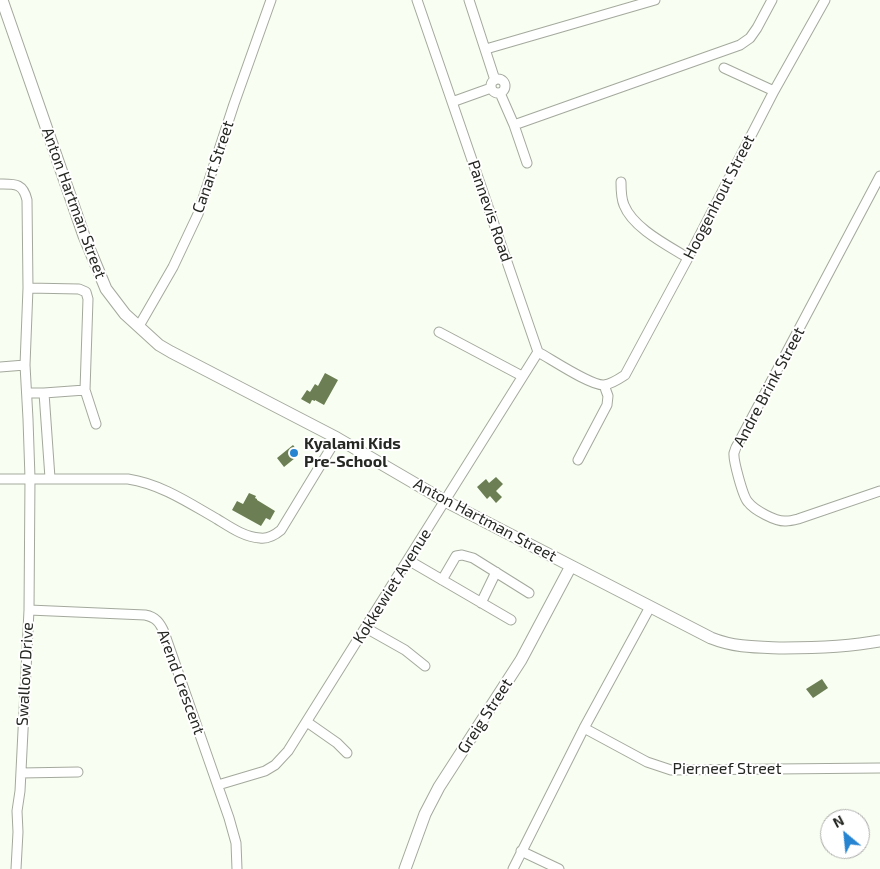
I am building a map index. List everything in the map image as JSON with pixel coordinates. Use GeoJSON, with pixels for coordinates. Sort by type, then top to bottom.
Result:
{"type":"FeatureCollection","features":[{"type":"Feature","properties":{"kind":"street","name":"Anton Hartman Street"},"geometry":{"type":"LineString","coordinates":[[2,0],[84,236],[101,279],[106,289],[125,314],[159,345],[337,438],[445,501],[711,638],[732,645],[747,647],[797,648],[853,646],[880,641]]}},
{"type":"Feature","properties":{"kind":"street","name":"Canart Street"},"geometry":{"type":"LineString","coordinates":[[139,326],[173,267],[198,214],[271,0]]}},
{"type":"Feature","properties":{"kind":"street","name":"Pannevis Road"},"geometry":{"type":"LineString","coordinates":[[417,0],[538,352]]}},
{"type":"Feature","properties":{"kind":"street"},"geometry":{"type":"LineString","coordinates":[[469,0],[486,49],[496,93],[500,93],[514,125],[527,163]]}},
{"type":"Feature","properties":{"kind":"street"},"geometry":{"type":"LineString","coordinates":[[486,49],[655,0]]}},
{"type":"Feature","properties":{"kind":"street"},"geometry":{"type":"LineString","coordinates":[[514,125],[740,45],[750,38],[772,0]]}},
{"type":"Feature","properties":{"kind":"street","name":"Hoogenhout Street"},"geometry":{"type":"LineString","coordinates":[[604,385],[615,382],[624,375],[688,258],[774,91],[825,0]]}},
{"type":"Feature","properties":{"kind":"street"},"geometry":{"type":"LineString","coordinates":[[724,68],[774,91]]}},
{"type":"Feature","properties":{"kind":"street"},"geometry":{"type":"LineString","coordinates":[[452,102],[501,79],[505,84],[504,90],[500,93]]}},
{"type":"Feature","properties":{"kind":"street","name":"Andre Brink Street"},"geometry":{"type":"LineString","coordinates":[[880,176],[734,452],[737,472],[747,501],[757,510],[779,520],[798,519],[880,491]]}},
{"type":"Feature","properties":{"kind":"street"},"geometry":{"type":"LineString","coordinates":[[621,182],[622,200],[628,214],[634,221],[641,228],[688,258]]}},
{"type":"Feature","properties":{"kind":"street","name":"Swallow Drive"},"geometry":{"type":"LineString","coordinates":[[0,184],[16,184],[20,186],[24,190],[27,200],[28,288],[25,365],[30,478],[29,610],[17,811],[16,869]]}},
{"type":"Feature","properties":{"kind":"street"},"geometry":{"type":"LineString","coordinates":[[28,288],[79,289],[86,292],[88,299],[85,390],[96,424]]}},
{"type":"Feature","properties":{"kind":"street"},"geometry":{"type":"LineString","coordinates":[[439,332],[522,376]]}},
{"type":"Feature","properties":{"kind":"street"},"geometry":{"type":"LineString","coordinates":[[538,352],[588,380],[604,385],[608,396],[607,405],[578,460]]}},
{"type":"Feature","properties":{"kind":"street","name":"Kokkewiet Avenue"},"geometry":{"type":"LineString","coordinates":[[218,785],[265,771],[275,765],[288,751],[538,352]]}},
{"type":"Feature","properties":{"kind":"street"},"geometry":{"type":"LineString","coordinates":[[0,367],[25,365]]}},
{"type":"Feature","properties":{"kind":"street"},"geometry":{"type":"LineString","coordinates":[[27,393],[44,394],[85,390]]}},
{"type":"Feature","properties":{"kind":"street"},"geometry":{"type":"LineString","coordinates":[[44,394],[50,478]]}},
{"type":"Feature","properties":{"kind":"street"},"geometry":{"type":"LineString","coordinates":[[0,479],[128,479],[142,481],[167,491],[235,530],[258,538],[269,537],[281,530],[337,438]]}},
{"type":"Feature","properties":{"kind":"street"},"geometry":{"type":"LineString","coordinates":[[442,580],[456,556],[462,555],[473,558],[529,593]]}},
{"type":"Feature","properties":{"kind":"street"},"geometry":{"type":"LineString","coordinates":[[408,560],[511,620]]}},
{"type":"Feature","properties":{"kind":"street","name":"Greig Street"},"geometry":{"type":"LineString","coordinates":[[405,869],[425,814],[439,787],[521,660],[571,566]]}},
{"type":"Feature","properties":{"kind":"street"},"geometry":{"type":"LineString","coordinates":[[481,603],[496,572]]}},
{"type":"Feature","properties":{"kind":"street"},"geometry":{"type":"LineString","coordinates":[[513,869],[584,728],[650,607]]}},
{"type":"Feature","properties":{"kind":"street","name":"Arend Crescent"},"geometry":{"type":"LineString","coordinates":[[29,610],[145,615],[155,618],[159,623],[164,632],[233,830],[236,843],[236,869]]}},
{"type":"Feature","properties":{"kind":"street"},"geometry":{"type":"LineString","coordinates":[[366,628],[405,650],[425,666]]}},
{"type":"Feature","properties":{"kind":"street"},"geometry":{"type":"LineString","coordinates":[[307,722],[337,743],[347,754]]}},
{"type":"Feature","properties":{"kind":"street","name":"Pierneef Street"},"geometry":{"type":"LineString","coordinates":[[584,728],[647,762],[671,770],[880,768]]}},
{"type":"Feature","properties":{"kind":"street"},"geometry":{"type":"LineString","coordinates":[[20,774],[78,772]]}},
{"type":"Feature","properties":{"kind":"street"},"geometry":{"type":"LineString","coordinates":[[521,851],[559,869]]}},
{"type":"Feature","properties":{"kind":"building"},"geometry":{"type":"Polygon","coordinates":[[[325,373],[338,380],[324,405],[315,400],[312,400],[310,404],[301,399],[307,390],[310,392],[315,384],[318,386],[325,373]]]}},
{"type":"Feature","properties":{"kind":"building"},"geometry":{"type":"Polygon","coordinates":[[[293,445],[300,454],[284,467],[277,458],[293,445]]]}},
{"type":"Feature","properties":{"kind":"building"},"geometry":{"type":"Polygon","coordinates":[[[496,477],[503,484],[496,491],[502,497],[496,503],[490,496],[487,499],[477,487],[486,479],[489,483],[496,477]]]}},
{"type":"Feature","properties":{"kind":"building"},"geometry":{"type":"Polygon","coordinates":[[[249,493],[256,496],[257,500],[275,511],[270,520],[266,518],[261,526],[232,510],[237,501],[243,504],[249,493]]]}},
{"type":"Feature","properties":{"kind":"building"},"geometry":{"type":"Polygon","coordinates":[[[822,679],[828,688],[813,698],[806,689],[822,679]]]}},
{"type":"Feature","properties":{"kind":"place","name":"Kyalami Kids Pre-School"},"geometry":{"type":"Point","coordinates":[294,453]}}]}
